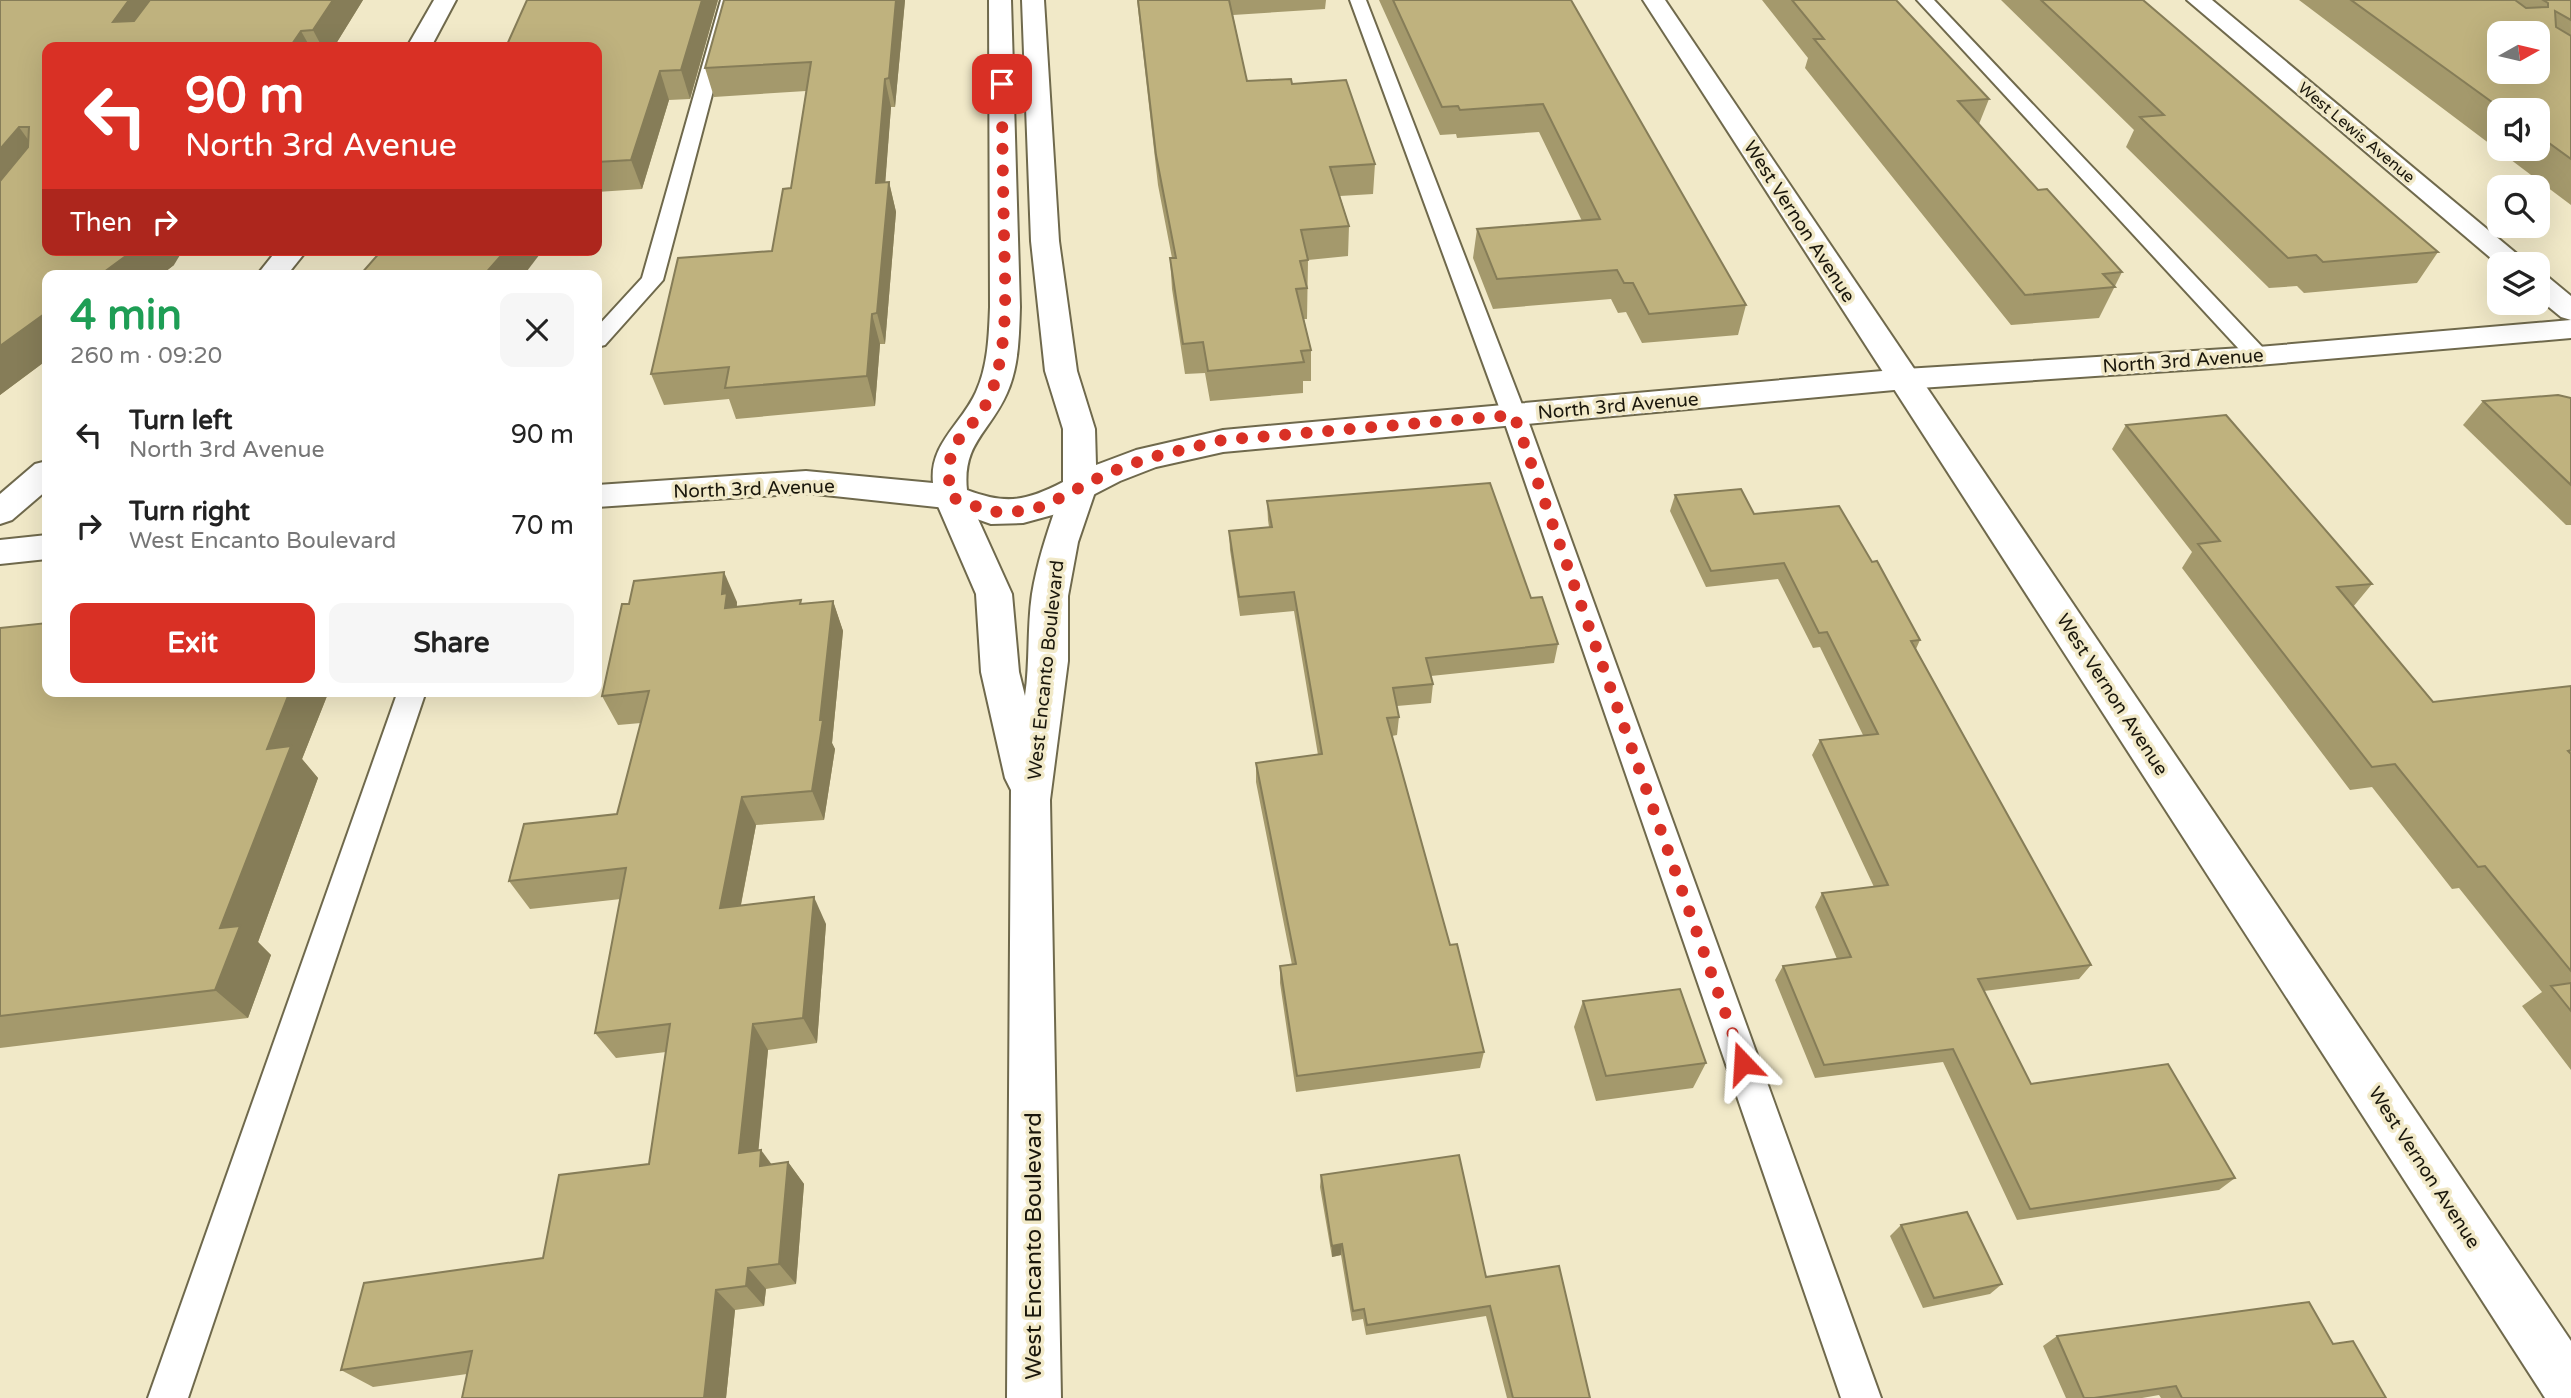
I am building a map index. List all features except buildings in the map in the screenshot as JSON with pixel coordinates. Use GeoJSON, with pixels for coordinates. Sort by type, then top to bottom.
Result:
{"type":"FeatureCollection","features":[{"type":"Feature","properties":{"kind":"street"},"geometry":{"type":"LineString","coordinates":[[422,42],[445,0]]}},
{"type":"Feature","properties":{"kind":"street","name":"West Encanto Boulevard"},"geometry":{"type":"LineString","coordinates":[[1000,0],[1005,307],[1002,355],[992,391],[951,450],[947,472],[951,497],[994,594],[1000,672],[1030,800]]}},
{"type":"Feature","properties":{"kind":"street","name":"West Encanto Boulevard"},"geometry":{"type":"LineString","coordinates":[[1033,0],[1045,241],[1061,370],[1079,429],[1080,486],[1060,542],[1050,596],[1049,661],[1030,800],[1034,1398]]}},
{"type":"Feature","properties":{"kind":"street","name":"West Vernon Avenue"},"geometry":{"type":"LineString","coordinates":[[1654,0],[2571,1389]]}},
{"type":"Feature","properties":{"kind":"street","name":"West Lewis Avenue"},"geometry":{"type":"LineString","coordinates":[[2198,0],[2501,252]]}},
{"type":"Feature","properties":{"kind":"street"},"geometry":{"type":"LineString","coordinates":[[275,270],[288,256]]}},
{"type":"Feature","properties":{"kind":"street"},"geometry":{"type":"LineString","coordinates":[[2550,293],[2571,311]]}},
{"type":"Feature","properties":{"kind":"street","name":"North 3rd Avenue"},"geometry":{"type":"LineString","coordinates":[[602,496],[806,482],[887,488],[951,497],[991,512],[1023,511],[1044,506],[1080,486],[1148,458],[1223,440],[1905,379],[2258,356],[2571,329]]}},
{"type":"Feature","properties":{"kind":"street"},"geometry":{"type":"LineString","coordinates":[[0,512],[42,476]]}},
{"type":"Feature","properties":{"kind":"street"},"geometry":{"type":"LineString","coordinates":[[0,552],[42,548]]}},
{"type":"Feature","properties":{"kind":"lane"},"geometry":{"type":"LineString","coordinates":[[602,335],[652,280],[729,0]]}},
{"type":"Feature","properties":{"kind":"lane"},"geometry":{"type":"LineString","coordinates":[[1358,0],[1514,415],[1861,1398]]}},
{"type":"Feature","properties":{"kind":"lane"},"geometry":{"type":"LineString","coordinates":[[1925,0],[2258,356]]}},
{"type":"Feature","properties":{"kind":"lane"},"geometry":{"type":"LineString","coordinates":[[169,1398],[410,697]]}},
{"type":"Feature","properties":{"kind":"route"},"geometry":{"type":"LineString","coordinates":[[1002,84],[1005,307],[1002,355],[992,391],[980,412],[951,450],[947,472],[951,497],[991,512],[1023,511],[1044,506],[1108,473],[1148,458],[1223,440],[1514,415],[1743,1063]]}}]}
